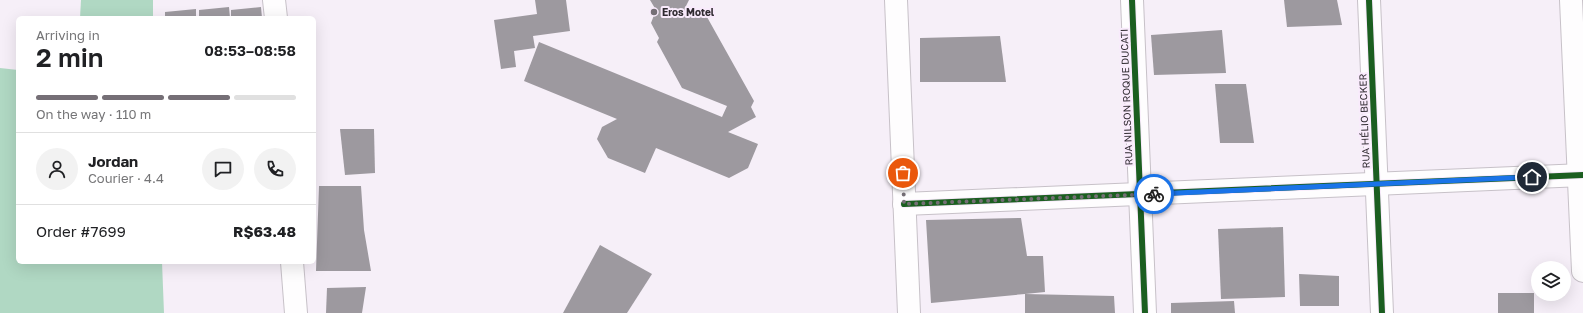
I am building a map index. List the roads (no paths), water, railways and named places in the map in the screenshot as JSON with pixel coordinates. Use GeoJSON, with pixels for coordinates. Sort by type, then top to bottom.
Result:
{"type":"FeatureCollection","features":[{"type":"Feature","properties":{"kind":"street"},"geometry":{"type":"LineString","coordinates":[[274,0],[276,16]]}},
{"type":"Feature","properties":{"kind":"street"},"geometry":{"type":"LineString","coordinates":[[896,0],[909,313]]}},
{"type":"Feature","properties":{"kind":"street","name":"RUA NILSON ROQUE DUCATI"},"geometry":{"type":"LineString","coordinates":[[1132,0],[1146,313]]}},
{"type":"Feature","properties":{"kind":"street","name":"RUA HÉLIO BECKER"},"geometry":{"type":"LineString","coordinates":[[1369,0],[1382,313]]}},
{"type":"Feature","properties":{"kind":"street"},"geometry":{"type":"LineString","coordinates":[[1572,0],[1581,175],[1583,271]]}},
{"type":"Feature","properties":{"kind":"street"},"geometry":{"type":"LineString","coordinates":[[904,204],[1581,175]]}},
{"type":"Feature","properties":{"kind":"street"},"geometry":{"type":"LineString","coordinates":[[292,264],[296,313]]}},
{"type":"Feature","properties":{"kind":"place","name":"Eros Motel"},"geometry":{"type":"Point","coordinates":[654,12]}}]}
